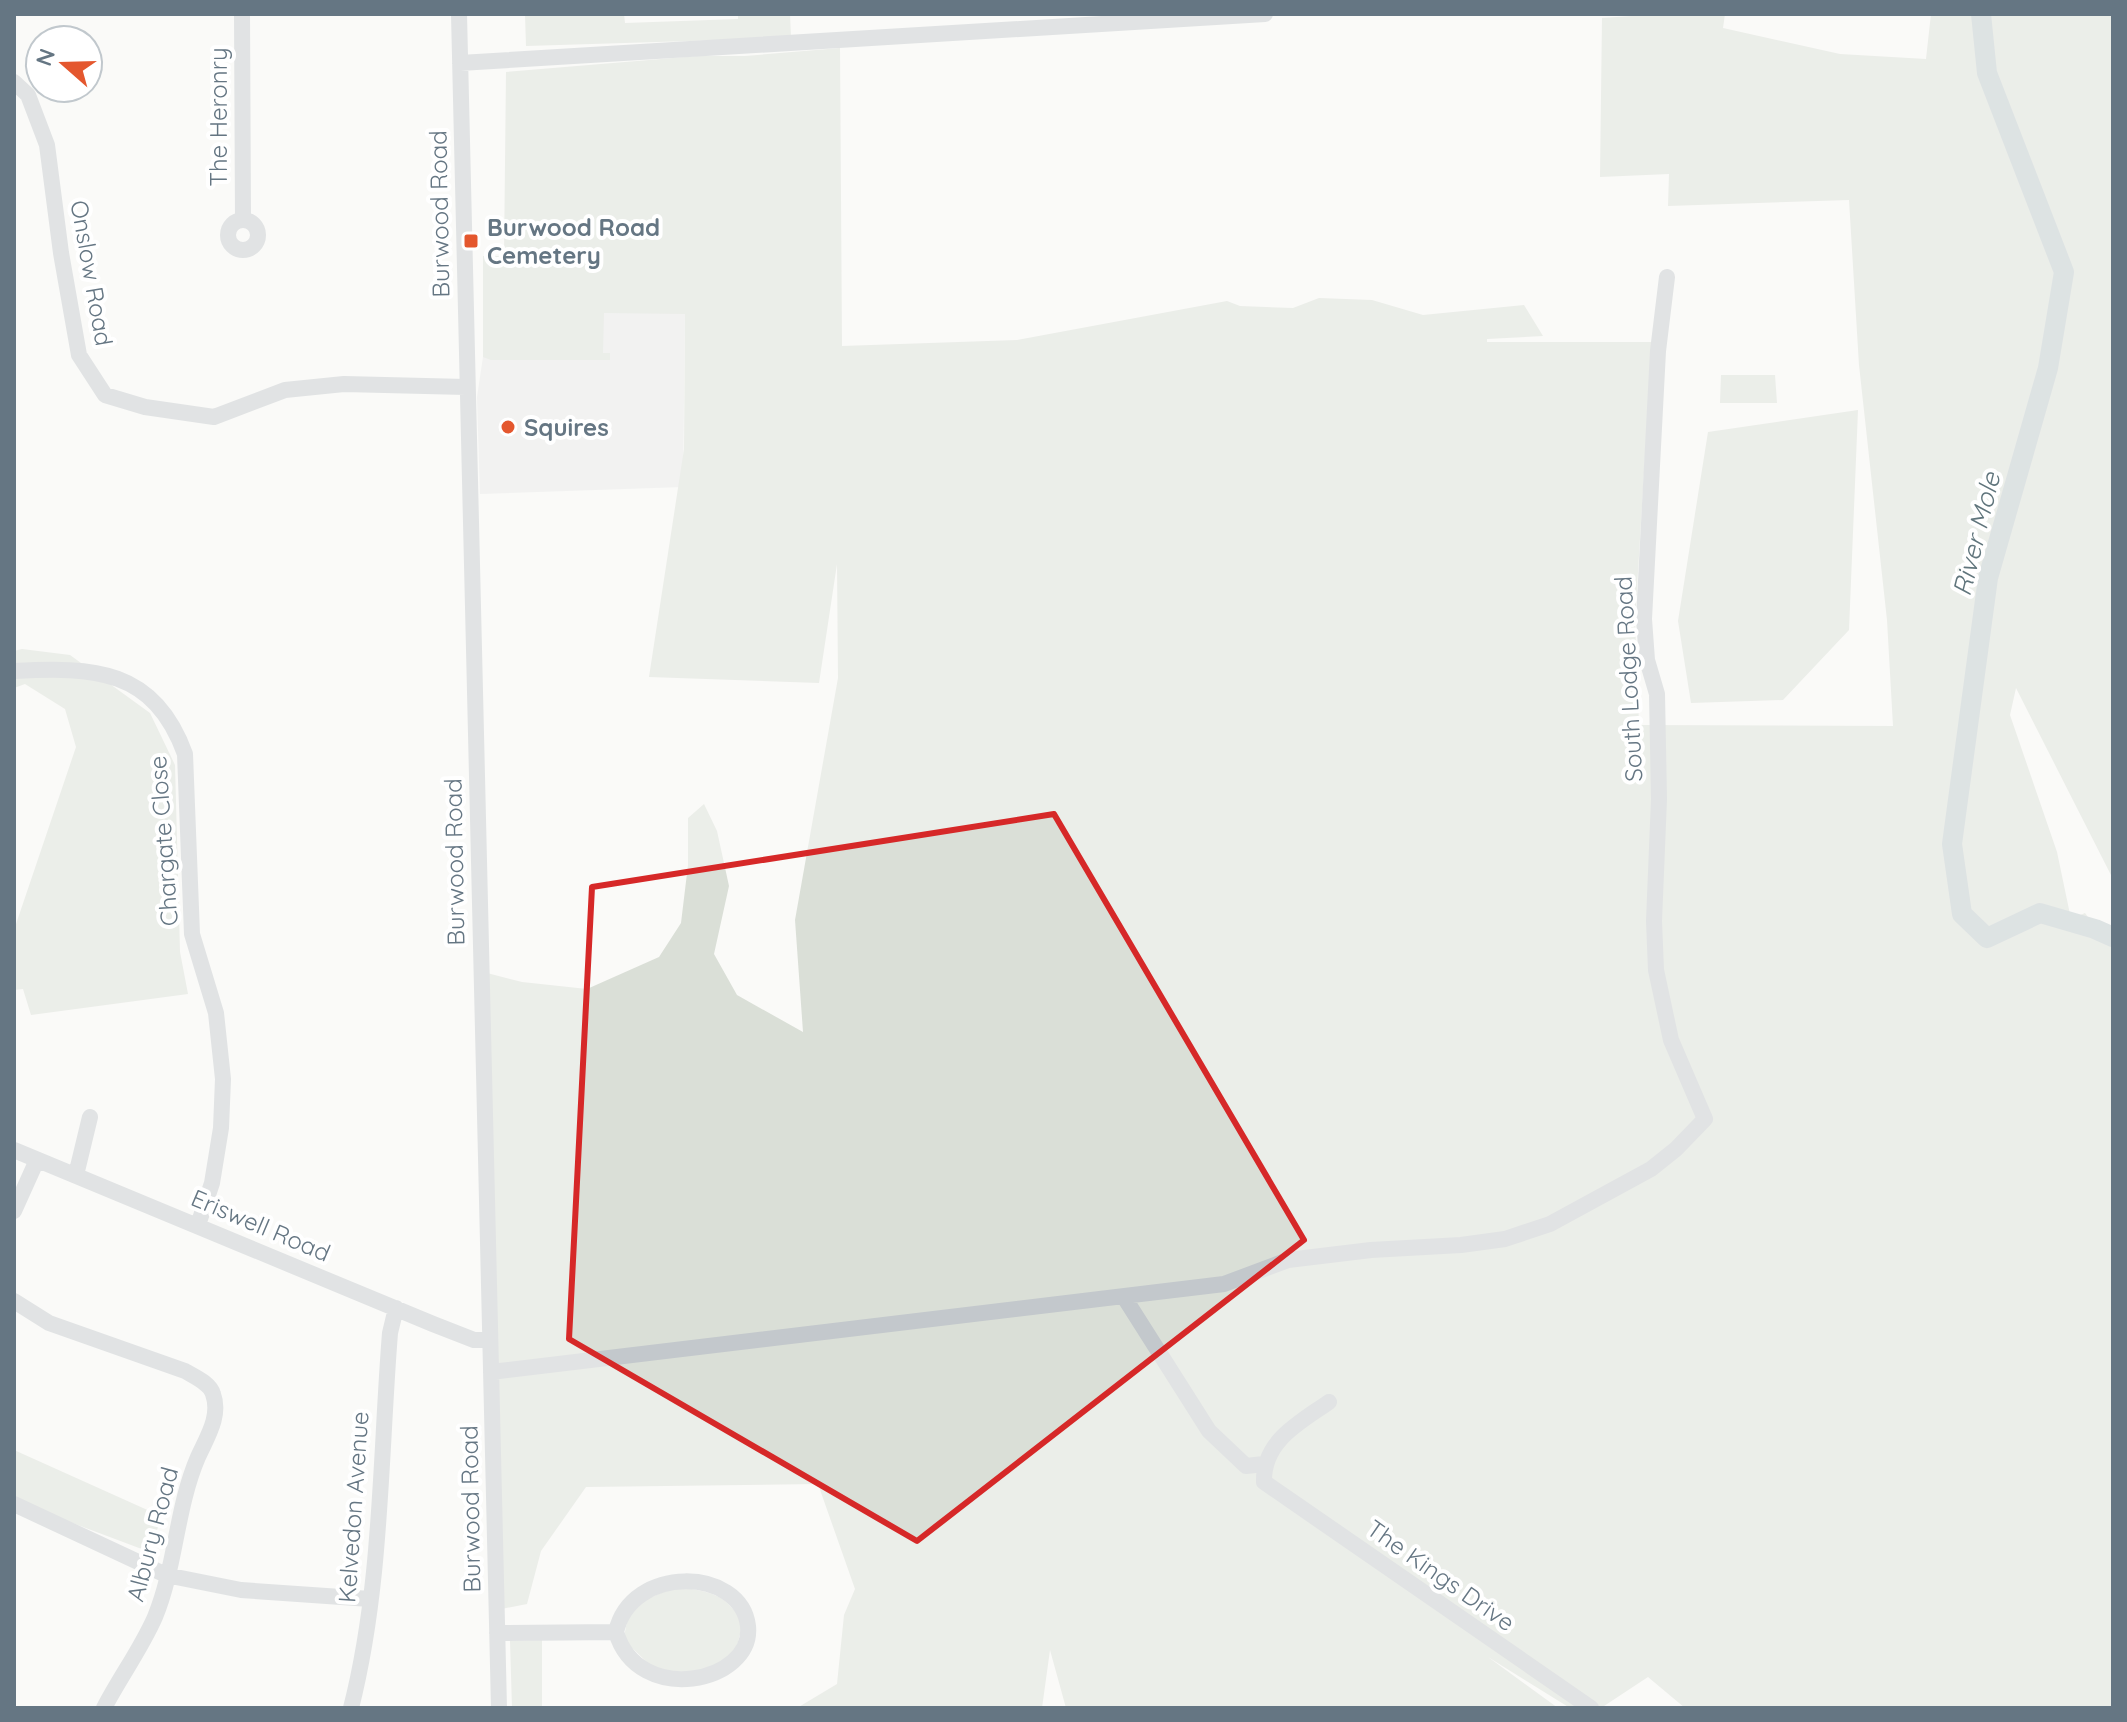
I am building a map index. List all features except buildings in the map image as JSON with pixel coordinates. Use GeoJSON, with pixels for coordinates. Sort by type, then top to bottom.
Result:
{"type":"FeatureCollection","features":[{"type":"Feature","properties":{"kind":"street","name":"The Heronry"},"geometry":{"type":"LineString","coordinates":[[242,14],[243,220]]}},
{"type":"Feature","properties":{"kind":"street","name":"Burwood Road"},"geometry":{"type":"LineString","coordinates":[[459,14],[499,1708]]}},
{"type":"Feature","properties":{"kind":"street"},"geometry":{"type":"LineString","coordinates":[[460,63],[1265,14]]}},
{"type":"Feature","properties":{"kind":"street","name":"Onslow Road"},"geometry":{"type":"LineString","coordinates":[[14,82],[28,95],[47,145],[61,253],[79,355],[105,395],[145,407],[214,417],[285,390],[344,384],[466,387]]}},
{"type":"Feature","properties":{"kind":"street","name":"South Lodge Road"},"geometry":{"type":"LineString","coordinates":[[1124,1297],[1224,1284],[1288,1260],[1384,1248],[1461,1245],[1505,1239],[1550,1224],[1651,1169],[1705,1119],[1671,1040],[1656,970],[1657,694],[1647,660],[1644,619],[1658,351],[1667,277]]}},
{"type":"Feature","properties":{"kind":"street","name":"Chargate Close"},"geometry":{"type":"LineString","coordinates":[[14,671],[75,669],[113,678],[146,692],[163,711],[185,754],[192,934],[216,1013],[223,1079],[221,1128],[212,1183],[198,1225]]}},
{"type":"Feature","properties":{"kind":"street"},"geometry":{"type":"LineString","coordinates":[[76,1175],[90,1117]]}},
{"type":"Feature","properties":{"kind":"street","name":"Eriswell Road"},"geometry":{"type":"LineString","coordinates":[[14,1150],[469,1338],[490,1340]]}},
{"type":"Feature","properties":{"kind":"street"},"geometry":{"type":"LineString","coordinates":[[14,1211],[37,1160]]}},
{"type":"Feature","properties":{"kind":"street"},"geometry":{"type":"LineString","coordinates":[[491,1372],[1124,1297]]}},
{"type":"Feature","properties":{"kind":"street","name":"The Kings Drive"},"geometry":{"type":"LineString","coordinates":[[1124,1297],[1209,1431],[1264,1482],[1591,1708]]}},
{"type":"Feature","properties":{"kind":"street","name":"Albury Road"},"geometry":{"type":"LineString","coordinates":[[14,1301],[49,1323],[185,1371],[213,1391],[214,1422],[187,1487],[161,1601],[104,1708]]}},
{"type":"Feature","properties":{"kind":"street","name":"Kelvedon Avenue"},"geometry":{"type":"LineString","coordinates":[[351,1708],[370,1599],[390,1333],[396,1308]]}},
{"type":"Feature","properties":{"kind":"street"},"geometry":{"type":"LineString","coordinates":[[1264,1482],[1264,1464],[1280,1438],[1329,1402]]}},
{"type":"Feature","properties":{"kind":"street"},"geometry":{"type":"LineString","coordinates":[[1246,1466],[1264,1464]]}},
{"type":"Feature","properties":{"kind":"street"},"geometry":{"type":"LineString","coordinates":[[14,1504],[166,1575],[241,1590],[370,1599]]}},
{"type":"Feature","properties":{"kind":"street"},"geometry":{"type":"LineString","coordinates":[[680,1581],[706,1585],[732,1597],[746,1618],[748,1634],[742,1651],[728,1665],[710,1674],[682,1679],[655,1675],[636,1665],[623,1652],[616,1632],[622,1612],[636,1597],[655,1586],[680,1581]]}},
{"type":"Feature","properties":{"kind":"street"},"geometry":{"type":"LineString","coordinates":[[497,1633],[616,1632]]}},
{"type":"Feature","properties":{"kind":"highlighted area"},"geometry":{"type":"Polygon","coordinates":[[[1054,814],[1304,1240],[917,1541],[569,1339],[592,887],[1054,814]]]}},
{"type":"Feature","properties":{"kind":"shaded area"},"geometry":{"type":"Polygon","coordinates":[[[525,14],[624,14],[625,23],[738,19],[738,14],[790,14],[791,38],[526,46],[525,14]]]}},
{"type":"Feature","properties":{"kind":"shaded area"},"geometry":{"type":"Polygon","coordinates":[[[1725,14],[1723,28],[1840,54],[1926,59],[1931,14],[2113,14],[2113,879],[2016,688],[2010,715],[2057,852],[2071,919],[2085,913],[2113,948],[2113,1708],[1685,1708],[1648,1677],[1601,1708],[1570,1708],[1488,1657],[1558,1708],[1066,1708],[1050,1650],[1042,1708],[797,1708],[837,1684],[844,1615],[855,1589],[818,1484],[586,1487],[541,1551],[527,1604],[501,1609],[487,973],[522,982],[587,989],[659,957],[681,923],[688,865],[688,818],[704,804],[717,831],[729,886],[714,954],[737,995],[803,1032],[795,920],[838,678],[837,564],[819,683],[649,677],[684,449],[685,314],[604,313],[603,353],[610,353],[610,360],[491,360],[483,357],[483,256],[504,256],[506,72],[840,48],[842,346],[1017,340],[1227,301],[1240,306],[1293,308],[1319,298],[1372,300],[1423,315],[1524,305],[1543,336],[1487,339],[1487,342],[1652,342],[1635,621],[1639,725],[1893,726],[1887,620],[1859,365],[1849,200],[1668,206],[1669,174],[1600,177],[1602,18],[1725,14]]]}},
{"type":"Feature","properties":{"kind":"shaded area"},"geometry":{"type":"Polygon","coordinates":[[[484,312],[685,313],[683,487],[480,494],[477,397],[483,357],[484,312]]]}},
{"type":"Feature","properties":{"kind":"shaded area"},"geometry":{"type":"Polygon","coordinates":[[[1721,375],[1775,375],[1777,403],[1720,403],[1721,375]]]}},
{"type":"Feature","properties":{"kind":"shaded area"},"geometry":{"type":"Polygon","coordinates":[[[1858,410],[1849,630],[1783,700],[1691,703],[1678,621],[1708,432],[1858,410]]]}},
{"type":"Feature","properties":{"kind":"shaded area"},"geometry":{"type":"Polygon","coordinates":[[[22,649],[70,655],[150,713],[175,765],[180,952],[188,994],[31,1015],[23,989],[14,990],[14,930],[76,747],[65,709],[25,684],[14,688],[14,651],[22,649]]]}},
{"type":"Feature","properties":{"kind":"shaded area"},"geometry":{"type":"Polygon","coordinates":[[[14,1450],[163,1517],[147,1551],[14,1501],[14,1450]]]}},
{"type":"Feature","properties":{"kind":"shaded area"},"geometry":{"type":"Polygon","coordinates":[[[678,1587],[716,1596],[730,1605],[743,1623],[735,1653],[702,1673],[655,1670],[624,1640],[629,1617],[640,1603],[678,1587]]]}},
{"type":"Feature","properties":{"kind":"shaded area"},"geometry":{"type":"Polygon","coordinates":[[[542,1640],[542,1708],[512,1708],[510,1641],[542,1640]]]}},
{"type":"Feature","properties":{"kind":"waterway","name":"River Mole"},"geometry":{"type":"LineString","coordinates":[[1981,14],[1987,73],[2064,272],[2048,368],[1988,578],[1952,844],[1962,914],[1987,938],[2040,913],[2113,937]]}},
{"type":"Feature","properties":{"kind":"place","name":"Burwood Road Cemetery"},"geometry":{"type":"Point","coordinates":[471,241]}},
{"type":"Feature","properties":{"kind":"place","name":"Squires"},"geometry":{"type":"Point","coordinates":[508,427]}}]}
